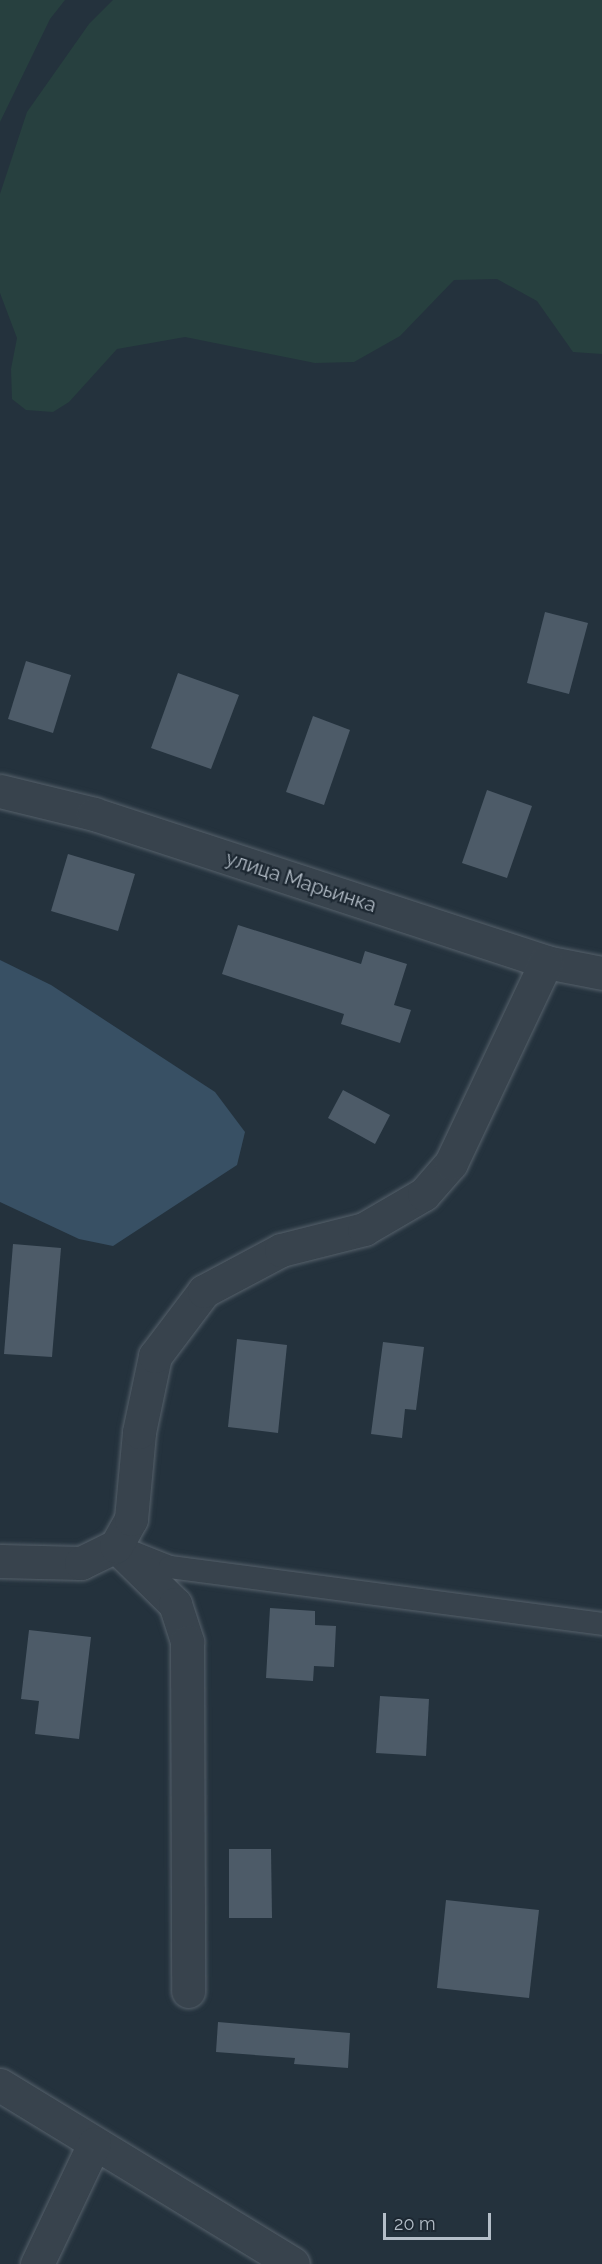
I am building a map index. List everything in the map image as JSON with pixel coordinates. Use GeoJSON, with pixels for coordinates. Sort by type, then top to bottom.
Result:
{"type":"FeatureCollection","features":[{"type":"Feature","properties":{"kind":"street","name":"улица Марьинка"},"geometry":{"type":"LineString","coordinates":[[0,791],[94,814],[546,962],[602,973]]}},
{"type":"Feature","properties":{"kind":"street"},"geometry":{"type":"LineString","coordinates":[[0,1561],[81,1563],[116,1546],[131,1519],[139,1432],[155,1356],[204,1291],[281,1250],[364,1229],[423,1194],[451,1163],[546,962]]}},
{"type":"Feature","properties":{"kind":"street"},"geometry":{"type":"LineString","coordinates":[[116,1546],[175,1604],[187,1642],[188,1991]]}},
{"type":"Feature","properties":{"kind":"street"},"geometry":{"type":"LineString","coordinates":[[0,2085],[293,2264]]}},
{"type":"Feature","properties":{"kind":"street"},"geometry":{"type":"LineString","coordinates":[[36,2264],[94,2144]]}},
{"type":"Feature","properties":{"kind":"lane"},"geometry":{"type":"LineString","coordinates":[[116,1546],[170,1567],[602,1624]]}},
{"type":"Feature","properties":{"kind":"green space"},"geometry":{"type":"Polygon","coordinates":[[[0,0],[65,0],[50,19],[0,122],[0,0]]]}},
{"type":"Feature","properties":{"kind":"green space"},"geometry":{"type":"Polygon","coordinates":[[[113,0],[602,0],[602,354],[573,352],[537,301],[497,279],[454,280],[400,336],[354,362],[315,363],[185,337],[117,349],[69,402],[53,412],[26,410],[12,399],[11,369],[17,338],[0,293],[0,194],[27,112],[89,24],[113,0]]]}},
{"type":"Feature","properties":{"kind":"water"},"geometry":{"type":"Polygon","coordinates":[[[0,960],[51,985],[215,1092],[245,1132],[237,1165],[113,1246],[79,1239],[0,1202],[0,960]]]}},
{"type":"Feature","properties":{"kind":"building"},"geometry":{"type":"Polygon","coordinates":[[[545,612],[588,623],[569,694],[527,683],[545,612]]]}},
{"type":"Feature","properties":{"kind":"building"},"geometry":{"type":"Polygon","coordinates":[[[26,661],[71,675],[53,733],[8,719],[26,661]]]}},
{"type":"Feature","properties":{"kind":"building"},"geometry":{"type":"Polygon","coordinates":[[[178,673],[239,695],[211,769],[151,748],[178,673]]]}},
{"type":"Feature","properties":{"kind":"building"},"geometry":{"type":"Polygon","coordinates":[[[313,716],[350,730],[324,805],[286,792],[313,716]]]}},
{"type":"Feature","properties":{"kind":"building"},"geometry":{"type":"Polygon","coordinates":[[[487,790],[532,806],[507,878],[462,863],[487,790]]]}},
{"type":"Feature","properties":{"kind":"building"},"geometry":{"type":"Polygon","coordinates":[[[68,854],[135,874],[118,931],[51,911],[68,854]]]}},
{"type":"Feature","properties":{"kind":"building"},"geometry":{"type":"Polygon","coordinates":[[[238,925],[361,964],[365,951],[407,964],[394,1005],[411,1010],[400,1043],[341,1024],[344,1014],[222,974],[238,925]]]}},
{"type":"Feature","properties":{"kind":"building"},"geometry":{"type":"Polygon","coordinates":[[[343,1090],[390,1115],[375,1144],[328,1118],[343,1090]]]}},
{"type":"Feature","properties":{"kind":"building"},"geometry":{"type":"Polygon","coordinates":[[[13,1244],[61,1248],[52,1357],[4,1354],[13,1244]]]}},
{"type":"Feature","properties":{"kind":"building"},"geometry":{"type":"Polygon","coordinates":[[[237,1339],[287,1345],[278,1433],[228,1427],[237,1339]]]}},
{"type":"Feature","properties":{"kind":"building"},"geometry":{"type":"Polygon","coordinates":[[[383,1342],[424,1347],[416,1410],[405,1409],[402,1438],[371,1434],[383,1342]]]}},
{"type":"Feature","properties":{"kind":"building"},"geometry":{"type":"Polygon","coordinates":[[[270,1608],[315,1611],[315,1625],[336,1626],[334,1667],[314,1666],[313,1681],[266,1678],[270,1608]]]}},
{"type":"Feature","properties":{"kind":"building"},"geometry":{"type":"Polygon","coordinates":[[[29,1630],[91,1637],[79,1739],[35,1734],[39,1701],[21,1699],[29,1630]]]}},
{"type":"Feature","properties":{"kind":"building"},"geometry":{"type":"Polygon","coordinates":[[[380,1696],[429,1699],[426,1756],[376,1753],[380,1696]]]}},
{"type":"Feature","properties":{"kind":"building"},"geometry":{"type":"Polygon","coordinates":[[[229,1849],[271,1849],[272,1918],[229,1918],[229,1849]]]}},
{"type":"Feature","properties":{"kind":"building"},"geometry":{"type":"Polygon","coordinates":[[[446,1900],[539,1910],[529,1998],[437,1988],[446,1900]]]}},
{"type":"Feature","properties":{"kind":"building"},"geometry":{"type":"Polygon","coordinates":[[[218,2022],[350,2033],[348,2068],[294,2064],[295,2058],[216,2052],[218,2022]]]}}]}
